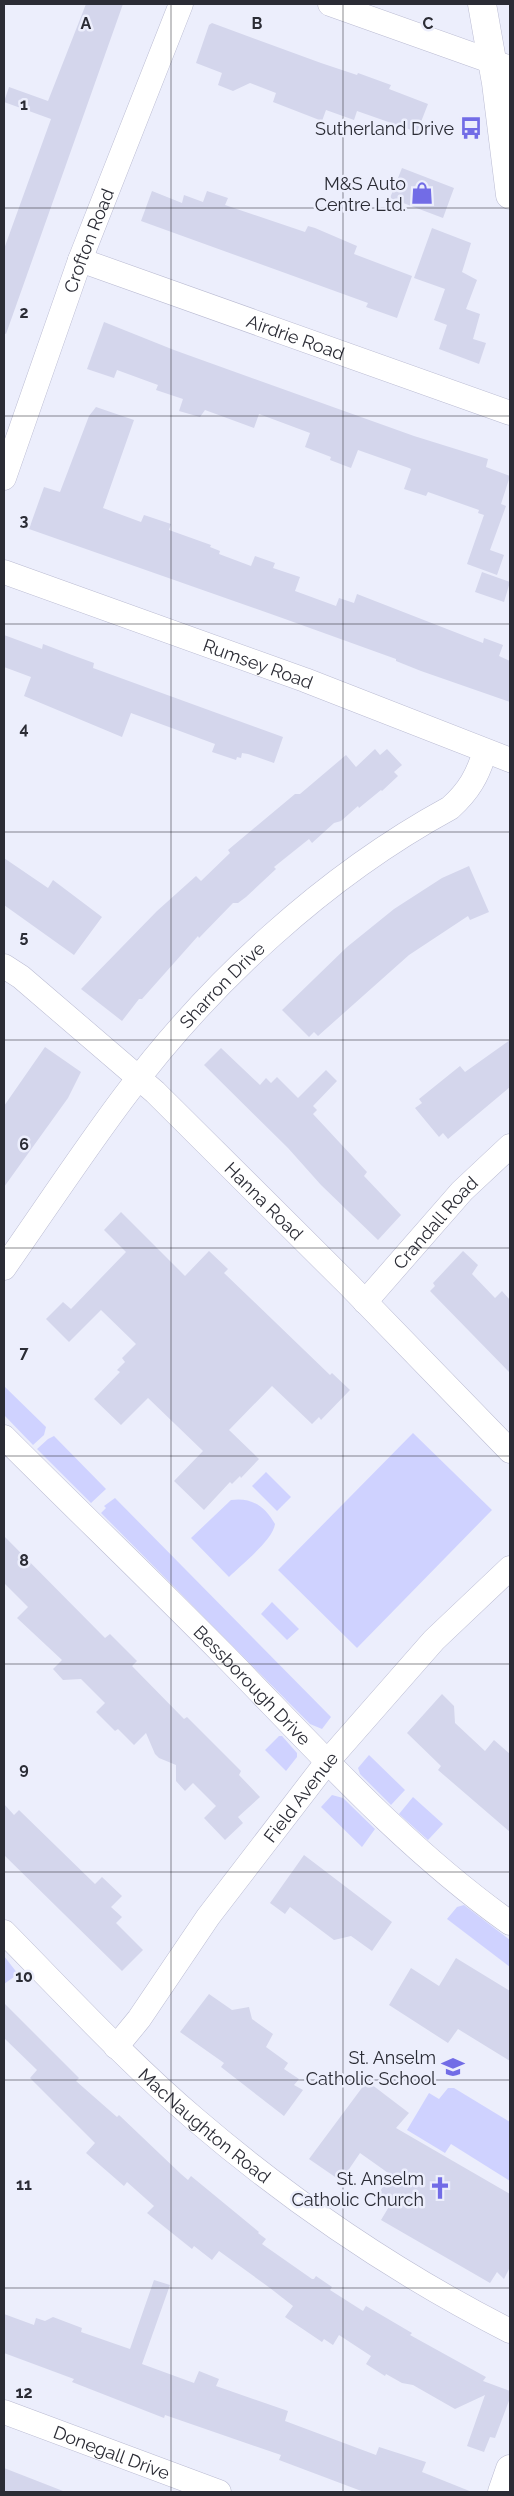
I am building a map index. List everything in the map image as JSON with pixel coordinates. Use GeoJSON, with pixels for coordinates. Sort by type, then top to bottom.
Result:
{"type":"FeatureCollection","features":[{"type":"Feature","properties":{"kind":"street","name":"Crofton Road"},"geometry":{"type":"LineString","coordinates":[[4,478],[80,260],[181,4]]}},
{"type":"Feature","properties":{"kind":"street"},"geometry":{"type":"LineString","coordinates":[[330,4],[501,64]]}},
{"type":"Feature","properties":{"kind":"street"},"geometry":{"type":"LineString","coordinates":[[482,4],[501,64],[510,195]]}},
{"type":"Feature","properties":{"kind":"street","name":"Airdrie Road"},"geometry":{"type":"LineString","coordinates":[[80,260],[510,413]]}},
{"type":"Feature","properties":{"kind":"street","name":"Rumsey Road"},"geometry":{"type":"LineString","coordinates":[[4,572],[306,680],[510,760]]}},
{"type":"Feature","properties":{"kind":"street","name":"Sharron Drive"},"geometry":{"type":"LineString","coordinates":[[4,1268],[139,1078],[225,980],[287,921],[366,861],[450,808],[461,798],[476,776],[484,751]]}},
{"type":"Feature","properties":{"kind":"street","name":"Hanna Road"},"geometry":{"type":"LineString","coordinates":[[4,966],[21,976],[139,1078],[365,1302],[510,1451]]}},
{"type":"Feature","properties":{"kind":"street","name":"Crandall Road"},"geometry":{"type":"LineString","coordinates":[[365,1302],[462,1191],[510,1146]]}},
{"type":"Feature","properties":{"kind":"street","name":"Bessborough Drive"},"geometry":{"type":"LineString","coordinates":[[4,1437],[402,1837],[476,1899],[510,1923]]}},
{"type":"Feature","properties":{"kind":"street","name":"Field Avenue"},"geometry":{"type":"LineString","coordinates":[[116,2047],[138,2019],[208,1917],[327,1762],[434,1640],[510,1568]]}},
{"type":"Feature","properties":{"kind":"street","name":"MacNaughton Road"},"geometry":{"type":"LineString","coordinates":[[4,1932],[116,2047],[196,2120],[281,2187],[368,2249],[435,2290],[510,2331]]}},
{"type":"Feature","properties":{"kind":"street","name":"Donegall Drive"},"geometry":{"type":"LineString","coordinates":[[4,2412],[219,2492]]}},
{"type":"Feature","properties":{"kind":"street"},"geometry":{"type":"LineString","coordinates":[[502,2492],[510,2469]]}},
{"type":"Feature","properties":{"kind":"shaded area"},"geometry":{"type":"Polygon","coordinates":[[[4,1386],[46,1427],[44,1435],[33,1445],[4,1415],[4,1386]]]}},
{"type":"Feature","properties":{"kind":"shaded area"},"geometry":{"type":"Polygon","coordinates":[[[413,1433],[492,1510],[357,1648],[278,1570],[413,1433]]]}},
{"type":"Feature","properties":{"kind":"shaded area"},"geometry":{"type":"Polygon","coordinates":[[[54,1436],[106,1489],[91,1503],[37,1449],[54,1436]]]}},
{"type":"Feature","properties":{"kind":"shaded area"},"geometry":{"type":"Polygon","coordinates":[[[266,1472],[291,1497],[277,1511],[252,1486],[266,1472]]]}},
{"type":"Feature","properties":{"kind":"shaded area"},"geometry":{"type":"Polygon","coordinates":[[[115,1498],[331,1717],[322,1729],[310,1724],[101,1513],[106,1508],[104,1506],[115,1498]]]}},
{"type":"Feature","properties":{"kind":"shaded area"},"geometry":{"type":"Polygon","coordinates":[[[231,1500],[245,1500],[257,1504],[267,1512],[275,1524],[263,1545],[229,1577],[191,1538],[231,1500]]]}},
{"type":"Feature","properties":{"kind":"shaded area"},"geometry":{"type":"Polygon","coordinates":[[[272,1602],[299,1629],[287,1640],[261,1614],[272,1602]]]}},
{"type":"Feature","properties":{"kind":"shaded area"},"geometry":{"type":"Polygon","coordinates":[[[279,1736],[282,1736],[297,1753],[297,1757],[286,1771],[265,1750],[279,1736]]]}},
{"type":"Feature","properties":{"kind":"shaded area"},"geometry":{"type":"Polygon","coordinates":[[[369,1755],[405,1790],[391,1805],[360,1774],[358,1768],[369,1755]]]}},
{"type":"Feature","properties":{"kind":"shaded area"},"geometry":{"type":"Polygon","coordinates":[[[332,1795],[343,1798],[375,1829],[362,1847],[321,1807],[332,1795]]]}},
{"type":"Feature","properties":{"kind":"shaded area"},"geometry":{"type":"Polygon","coordinates":[[[413,1797],[443,1824],[428,1840],[399,1814],[413,1797]]]}},
{"type":"Feature","properties":{"kind":"shaded area"},"geometry":{"type":"Polygon","coordinates":[[[464,1905],[510,1940],[510,1967],[447,1919],[457,1907],[464,1905]]]}},
{"type":"Feature","properties":{"kind":"shaded area"},"geometry":{"type":"Polygon","coordinates":[[[4,1956],[18,1974],[4,1984],[4,1956]]]}},
{"type":"Feature","properties":{"kind":"shaded area"},"geometry":{"type":"Polygon","coordinates":[[[448,2088],[454,2088],[510,2122],[510,2181],[451,2144],[445,2153],[407,2130],[429,2093],[439,2099],[448,2088]]]}},
{"type":"Feature","properties":{"kind":"building"},"geometry":{"type":"Polygon","coordinates":[[[86,4],[123,4],[6,334],[4,333],[4,249],[51,119],[4,102],[9,87],[48,101],[86,4]]]}},
{"type":"Feature","properties":{"kind":"building"},"geometry":{"type":"Polygon","coordinates":[[[212,23],[321,63],[357,75],[358,73],[391,85],[389,89],[428,104],[417,132],[357,111],[354,120],[326,110],[322,121],[273,102],[276,93],[250,83],[233,91],[218,85],[222,73],[196,63],[209,25],[212,23]]]}},
{"type":"Feature","properties":{"kind":"building","name":"M&S Auto Centre Ltd."},"geometry":{"type":"Polygon","coordinates":[[[402,168],[454,188],[443,218],[390,198],[402,168]]]}},
{"type":"Feature","properties":{"kind":"building"},"geometry":{"type":"Polygon","coordinates":[[[152,191],[182,203],[184,195],[203,202],[207,191],[228,198],[225,205],[305,232],[308,226],[315,228],[357,246],[354,254],[412,276],[397,318],[366,307],[368,303],[141,221],[152,191]]]}},
{"type":"Feature","properties":{"kind":"building"},"geometry":{"type":"Polygon","coordinates":[[[432,228],[471,243],[462,272],[477,280],[466,309],[480,314],[473,339],[486,343],[479,364],[439,349],[447,325],[434,320],[445,289],[414,278],[432,228]]]}},
{"type":"Feature","properties":{"kind":"building"},"geometry":{"type":"Polygon","coordinates":[[[104,322],[174,350],[414,436],[488,459],[486,467],[510,476],[501,504],[506,506],[490,550],[504,555],[497,575],[467,564],[484,515],[478,513],[479,510],[428,492],[426,496],[404,489],[411,469],[358,450],[351,468],[330,460],[331,457],[305,447],[310,433],[259,414],[254,428],[205,410],[200,417],[179,411],[183,399],[156,390],[158,385],[117,370],[114,378],[87,369],[104,322]]]}},
{"type":"Feature","properties":{"kind":"building"},"geometry":{"type":"Polygon","coordinates":[[[96,407],[134,420],[103,508],[141,522],[144,515],[171,524],[169,530],[211,545],[210,547],[220,551],[219,554],[251,566],[255,556],[275,563],[273,568],[300,577],[295,591],[336,606],[339,598],[354,603],[357,594],[483,643],[484,638],[503,645],[499,656],[510,661],[510,702],[421,671],[396,661],[396,659],[285,619],[29,529],[44,487],[60,492],[89,416],[96,407]]]}},
{"type":"Feature","properties":{"kind":"building"},"geometry":{"type":"Polygon","coordinates":[[[482,572],[510,582],[504,602],[475,592],[482,572]]]}},
{"type":"Feature","properties":{"kind":"building"},"geometry":{"type":"Polygon","coordinates":[[[4,635],[42,649],[43,644],[94,663],[93,668],[283,737],[274,763],[248,754],[242,753],[241,758],[237,757],[236,760],[212,752],[215,744],[131,713],[122,737],[24,696],[31,677],[4,667],[4,635]]]}},
{"type":"Feature","properties":{"kind":"building"},"geometry":{"type":"Polygon","coordinates":[[[375,749],[380,755],[387,749],[402,765],[394,772],[398,776],[359,808],[358,806],[341,821],[334,823],[312,843],[309,839],[274,867],[276,869],[246,897],[238,903],[233,903],[199,938],[198,936],[142,999],[139,999],[122,1021],[81,989],[157,911],[196,876],[201,881],[230,853],[228,850],[295,794],[300,794],[346,755],[356,767],[375,749]]]}},
{"type":"Feature","properties":{"kind":"building"},"geometry":{"type":"Polygon","coordinates":[[[4,858],[48,888],[53,880],[102,917],[74,955],[4,905],[4,858]]]}},
{"type":"Feature","properties":{"kind":"building"},"geometry":{"type":"Polygon","coordinates":[[[469,866],[489,912],[470,920],[468,916],[409,955],[318,1036],[314,1032],[309,1037],[282,1010],[347,947],[394,909],[442,878],[469,866]]]}},
{"type":"Feature","properties":{"kind":"building"},"geometry":{"type":"Polygon","coordinates":[[[510,1040],[510,1087],[448,1139],[443,1133],[439,1137],[415,1108],[422,1103],[419,1099],[460,1066],[465,1072],[510,1040]]]}},
{"type":"Feature","properties":{"kind":"building"},"geometry":{"type":"Polygon","coordinates":[[[45,1047],[81,1072],[68,1098],[4,1187],[4,1106],[45,1047]]]}},
{"type":"Feature","properties":{"kind":"building"},"geometry":{"type":"Polygon","coordinates":[[[221,1048],[260,1085],[266,1078],[271,1083],[277,1077],[298,1098],[326,1070],[337,1081],[313,1106],[317,1110],[313,1114],[367,1172],[364,1176],[401,1215],[378,1240],[321,1185],[288,1148],[204,1065],[221,1048]]]}},
{"type":"Feature","properties":{"kind":"building"},"geometry":{"type":"Polygon","coordinates":[[[121,1212],[185,1276],[209,1251],[228,1269],[224,1273],[330,1375],[332,1373],[350,1390],[321,1420],[319,1417],[312,1424],[272,1386],[229,1430],[259,1459],[241,1478],[240,1476],[232,1484],[230,1482],[204,1510],[174,1481],[203,1451],[148,1398],[121,1425],[94,1399],[120,1372],[117,1370],[125,1362],[122,1358],[136,1344],[101,1310],[69,1342],[46,1319],[63,1302],[71,1309],[126,1252],[104,1230],[121,1212]]]}},
{"type":"Feature","properties":{"kind":"building"},"geometry":{"type":"Polygon","coordinates":[[[463,1251],[478,1265],[472,1274],[495,1298],[502,1291],[510,1300],[510,1373],[430,1291],[435,1286],[433,1283],[463,1251]]]}},
{"type":"Feature","properties":{"kind":"building"},"geometry":{"type":"Polygon","coordinates":[[[4,1536],[105,1638],[110,1634],[137,1661],[132,1666],[184,1719],[187,1717],[241,1771],[239,1775],[260,1797],[238,1817],[243,1823],[225,1840],[204,1818],[216,1806],[193,1783],[185,1791],[176,1781],[176,1765],[159,1758],[155,1754],[146,1733],[134,1745],[118,1729],[115,1731],[96,1712],[105,1703],[81,1679],[63,1680],[53,1669],[62,1660],[17,1618],[28,1607],[4,1583],[4,1536]]]}},
{"type":"Feature","properties":{"kind":"building"},"geometry":{"type":"Polygon","coordinates":[[[442,1694],[454,1706],[455,1723],[485,1751],[494,1740],[510,1754],[510,1832],[438,1770],[441,1766],[407,1733],[442,1694]]]}},
{"type":"Feature","properties":{"kind":"building"},"geometry":{"type":"Polygon","coordinates":[[[4,1804],[14,1815],[19,1810],[95,1884],[102,1877],[122,1896],[111,1907],[122,1917],[116,1923],[143,1950],[122,1971],[4,1855],[4,1804]]]}},
{"type":"Feature","properties":{"kind":"building"},"geometry":{"type":"Polygon","coordinates":[[[304,1855],[392,1922],[372,1951],[351,1936],[334,1940],[290,1907],[285,1914],[270,1903],[304,1855]]]}},
{"type":"Feature","properties":{"kind":"building"},"geometry":{"type":"Polygon","coordinates":[[[456,1958],[510,1991],[510,2061],[458,2029],[448,2043],[389,2005],[411,1968],[439,1986],[456,1958]]]}},
{"type":"Feature","properties":{"kind":"building"},"geometry":{"type":"Polygon","coordinates":[[[209,1994],[232,2010],[249,2007],[252,2019],[273,2034],[266,2047],[288,2063],[284,2069],[299,2079],[294,2085],[303,2090],[284,2116],[221,2067],[224,2063],[180,2032],[209,1994]]]}},
{"type":"Feature","properties":{"kind":"building"},"geometry":{"type":"Polygon","coordinates":[[[4,2003],[79,2078],[76,2081],[117,2117],[119,2115],[188,2180],[191,2176],[259,2232],[266,2239],[262,2244],[312,2279],[316,2276],[332,2287],[330,2290],[363,2311],[366,2306],[412,2333],[410,2335],[486,2377],[483,2381],[510,2391],[510,2398],[495,2438],[490,2437],[484,2452],[467,2446],[485,2395],[455,2409],[413,2385],[402,2383],[386,2374],[385,2376],[366,2364],[371,2356],[339,2335],[333,2345],[324,2339],[322,2342],[285,2317],[293,2306],[219,2251],[212,2260],[194,2246],[192,2249],[147,2213],[154,2206],[127,2182],[124,2186],[86,2153],[95,2143],[30,2078],[37,2070],[4,2038],[4,2003]]]}},
{"type":"Feature","properties":{"kind":"building","name":"St. Anselm Catholic Church"},"geometry":{"type":"Polygon","coordinates":[[[367,2081],[409,2113],[396,2128],[510,2194],[510,2267],[504,2279],[497,2272],[490,2283],[381,2220],[390,2205],[376,2197],[391,2175],[360,2153],[341,2181],[309,2159],[367,2081]]]}},
{"type":"Feature","properties":{"kind":"building"},"geometry":{"type":"Polygon","coordinates":[[[154,2280],[170,2285],[142,2364],[194,2383],[199,2371],[219,2379],[216,2386],[288,2411],[285,2421],[376,2455],[379,2447],[426,2462],[422,2472],[472,2492],[364,2492],[279,2460],[281,2455],[165,2415],[164,2418],[72,2382],[74,2379],[4,2353],[4,2314],[34,2325],[36,2318],[45,2321],[53,2317],[82,2328],[81,2332],[130,2349],[154,2280]]]}},
{"type":"Feature","properties":{"kind":"building"},"geometry":{"type":"Polygon","coordinates":[[[4,2468],[63,2491],[63,2492],[4,2492],[4,2468]]]}},
{"type":"Feature","properties":{"kind":"place","name":"Sutherland Drive"},"geometry":{"type":"Point","coordinates":[471,128]}},
{"type":"Feature","properties":{"kind":"place","name":"M&S Auto Centre Ltd."},"geometry":{"type":"Point","coordinates":[422,193]}},
{"type":"Feature","properties":{"kind":"place","name":"St. Anselm Catholic School"},"geometry":{"type":"Point","coordinates":[453,2067]}},
{"type":"Feature","properties":{"kind":"place","name":"St. Anselm Catholic Church"},"geometry":{"type":"Point","coordinates":[440,2188]}}]}
